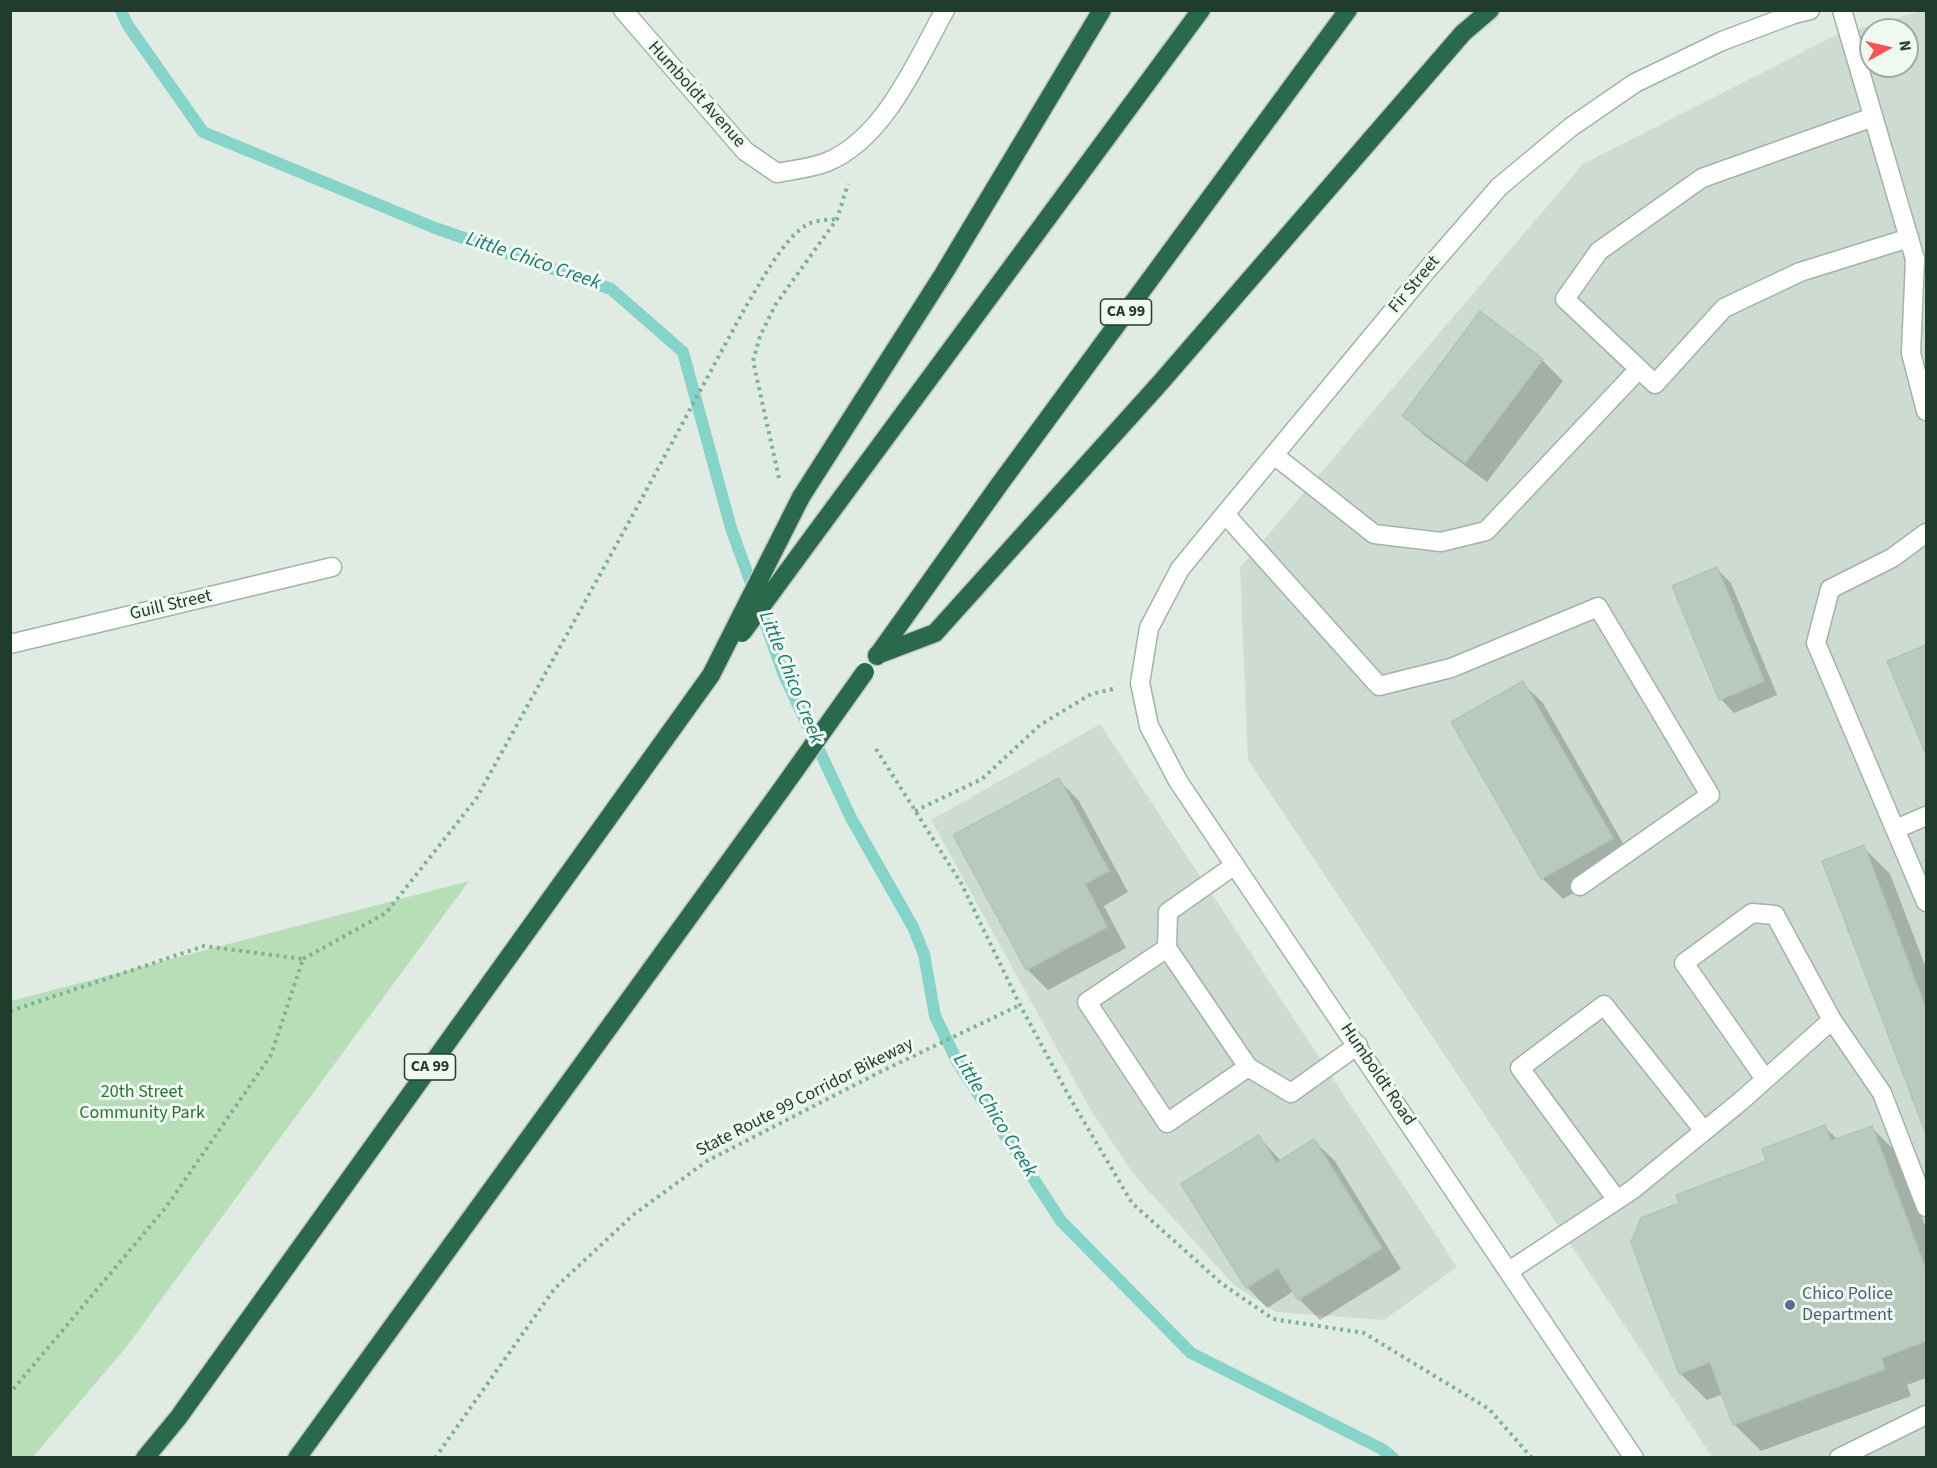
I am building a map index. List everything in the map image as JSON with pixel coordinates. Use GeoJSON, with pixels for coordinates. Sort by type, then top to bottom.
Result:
{"type":"FeatureCollection","features":[{"type":"Feature","properties":{"kind":"highway"},"geometry":{"type":"LineString","coordinates":[[711,675],[801,497],[944,273],[1102,10]]}},
{"type":"Feature","properties":{"kind":"highway","name":"CA 99"},"geometry":{"type":"LineString","coordinates":[[145,1458],[178,1418],[711,675],[1201,10]]}},
{"type":"Feature","properties":{"kind":"highway","name":"CA 99"},"geometry":{"type":"LineString","coordinates":[[297,1458],[986,503],[1348,10]]}},
{"type":"Feature","properties":{"kind":"highway"},"geometry":{"type":"LineString","coordinates":[[877,655],[935,633],[1161,382],[1463,33],[1490,10]]}},
{"type":"Feature","properties":{"kind":"street","name":"Humboldt Avenue"},"geometry":{"type":"LineString","coordinates":[[623,10],[745,151],[777,173],[827,162],[863,140]]}},
{"type":"Feature","properties":{"kind":"street"},"geometry":{"type":"LineString","coordinates":[[863,140],[893,104],[945,10]]}},
{"type":"Feature","properties":{"kind":"street","name":"Fir Street"},"geometry":{"type":"LineString","coordinates":[[1140,683],[1149,628],[1180,569],[1427,270],[1499,187],[1571,127],[1635,82],[1722,41],[1810,10]]}},
{"type":"Feature","properties":{"kind":"street"},"geometry":{"type":"LineString","coordinates":[[1842,10],[1915,260],[1926,281]]}},
{"type":"Feature","properties":{"kind":"street"},"geometry":{"type":"LineString","coordinates":[[1873,117],[1702,178],[1599,251],[1565,299],[1655,384],[1724,308],[1800,272],[1909,238]]}},
{"type":"Feature","properties":{"kind":"street"},"geometry":{"type":"LineString","coordinates":[[1915,260],[1911,353],[1926,411]]}},
{"type":"Feature","properties":{"kind":"street"},"geometry":{"type":"LineString","coordinates":[[1274,455],[1374,534],[1441,542],[1486,531],[1639,369]]}},
{"type":"Feature","properties":{"kind":"street"},"geometry":{"type":"LineString","coordinates":[[1225,514],[1378,686],[1451,668],[1598,607],[1710,795],[1580,886]]}},
{"type":"Feature","properties":{"kind":"street"},"geometry":{"type":"LineString","coordinates":[[1926,533],[1892,558],[1830,589],[1816,643],[1926,902]]}},
{"type":"Feature","properties":{"kind":"street","name":"Guill Street"},"geometry":{"type":"LineString","coordinates":[[10,644],[332,567]]}},
{"type":"Feature","properties":{"kind":"street","name":"Humboldt Road"},"geometry":{"type":"LineString","coordinates":[[1140,683],[1149,726],[1178,781],[1358,1045],[1634,1458]]}},
{"type":"Feature","properties":{"kind":"street"},"geometry":{"type":"LineString","coordinates":[[1896,829],[1926,816]]}},
{"type":"Feature","properties":{"kind":"street"},"geometry":{"type":"LineString","coordinates":[[1235,865],[1168,912],[1167,948],[1248,1067],[1291,1093],[1358,1045]]}},
{"type":"Feature","properties":{"kind":"street"},"geometry":{"type":"LineString","coordinates":[[1765,1079],[1684,963],[1752,913],[1775,915],[1832,1020],[1882,1093],[1926,1207]]}},
{"type":"Feature","properties":{"kind":"street"},"geometry":{"type":"LineString","coordinates":[[1167,948],[1087,1002],[1167,1123],[1248,1067]]}},
{"type":"Feature","properties":{"kind":"street"},"geometry":{"type":"LineString","coordinates":[[1617,1200],[1520,1068],[1604,1005],[1704,1131]]}},
{"type":"Feature","properties":{"kind":"street"},"geometry":{"type":"LineString","coordinates":[[1509,1271],[1632,1190],[1832,1020]]}},
{"type":"Feature","properties":{"kind":"street"},"geometry":{"type":"LineString","coordinates":[[1839,1458],[1926,1415]]}},
{"type":"Feature","properties":{"kind":"path"},"geometry":{"type":"LineString","coordinates":[[780,482],[753,361],[760,336],[776,304],[837,219],[863,140]]}},
{"type":"Feature","properties":{"kind":"path"},"geometry":{"type":"LineString","coordinates":[[10,1011],[204,946],[303,959],[386,913],[476,799],[745,308],[784,246],[809,224],[837,219]]}},
{"type":"Feature","properties":{"kind":"path"},"geometry":{"type":"LineString","coordinates":[[915,811],[982,779],[1040,725],[1090,694],[1140,683]]}},
{"type":"Feature","properties":{"kind":"path"},"geometry":{"type":"LineString","coordinates":[[876,749],[961,883],[1020,1005],[1070,1098],[1132,1203],[1221,1283],[1273,1319],[1364,1333],[1489,1409],[1532,1458]]}},
{"type":"Feature","properties":{"kind":"path"},"geometry":{"type":"LineString","coordinates":[[10,1393],[166,1206],[271,1055],[303,959]]}},
{"type":"Feature","properties":{"kind":"path","name":"State Route 99 Corridor Bikeway"},"geometry":{"type":"LineString","coordinates":[[435,1458],[555,1288],[633,1215],[707,1161],[880,1072],[1020,1005]]}},
{"type":"Feature","properties":{"kind":"shaded area"},"geometry":{"type":"Polygon","coordinates":[[[1926,11],[1926,1457],[1712,1457],[1248,760],[1240,568],[1583,164],[1834,36],[1859,29],[1859,78],[1919,78],[1919,18],[1897,18],[1926,11]]]}},
{"type":"Feature","properties":{"kind":"shaded area"},"geometry":{"type":"Polygon","coordinates":[[[1100,724],[1457,1267],[1384,1320],[1276,1312],[1234,1285],[1136,1177],[1093,1114],[931,820],[1100,724]]]}},
{"type":"Feature","properties":{"kind":"green space","name":"20th Street Community Park"},"geometry":{"type":"Polygon","coordinates":[[[469,881],[127,1346],[33,1457],[11,1457],[11,1001],[469,881]]]}},
{"type":"Feature","properties":{"kind":"building"},"geometry":{"type":"Polygon","coordinates":[[[1480,311],[1543,359],[1465,463],[1402,416],[1480,311]]]}},
{"type":"Feature","properties":{"kind":"building"},"geometry":{"type":"Polygon","coordinates":[[[1717,567],[1764,681],[1719,700],[1672,586],[1717,567]]]}},
{"type":"Feature","properties":{"kind":"building"},"geometry":{"type":"Polygon","coordinates":[[[1926,645],[1926,754],[1887,661],[1926,645]]]}},
{"type":"Feature","properties":{"kind":"building"},"geometry":{"type":"Polygon","coordinates":[[[1523,681],[1613,838],[1541,879],[1451,722],[1523,681]]]}},
{"type":"Feature","properties":{"kind":"building"},"geometry":{"type":"Polygon","coordinates":[[[1059,778],[1109,871],[1085,884],[1107,927],[1026,970],[953,835],[1059,778]]]}},
{"type":"Feature","properties":{"kind":"building"},"geometry":{"type":"Polygon","coordinates":[[[1864,845],[1926,1009],[1926,1134],[1822,861],[1864,845]]]}},
{"type":"Feature","properties":{"kind":"building","name":"Chico Police Department"},"geometry":{"type":"Polygon","coordinates":[[[1825,1125],[1831,1141],[1872,1126],[1926,1270],[1926,1341],[1881,1358],[1885,1369],[1733,1425],[1710,1362],[1679,1374],[1631,1242],[1641,1218],[1679,1203],[1676,1195],[1766,1161],[1762,1149],[1825,1125]]]}},
{"type":"Feature","properties":{"kind":"building"},"geometry":{"type":"Polygon","coordinates":[[[1259,1135],[1276,1163],[1314,1139],[1382,1248],[1298,1300],[1278,1268],[1246,1288],[1181,1184],[1259,1135]]]}},
{"type":"Feature","properties":{"kind":"waterway","name":"Little Chico Creek"},"geometry":{"type":"LineString","coordinates":[[121,10],[127,24],[203,132],[435,228],[611,289],[683,352],[731,528],[784,675],[851,818],[913,927],[924,954],[935,1016],[958,1063],[1061,1221],[1191,1353],[1382,1449],[1393,1458]]}},
{"type":"Feature","properties":{"kind":"place","name":"Chico Police Department"},"geometry":{"type":"Point","coordinates":[1790,1305]}}]}
